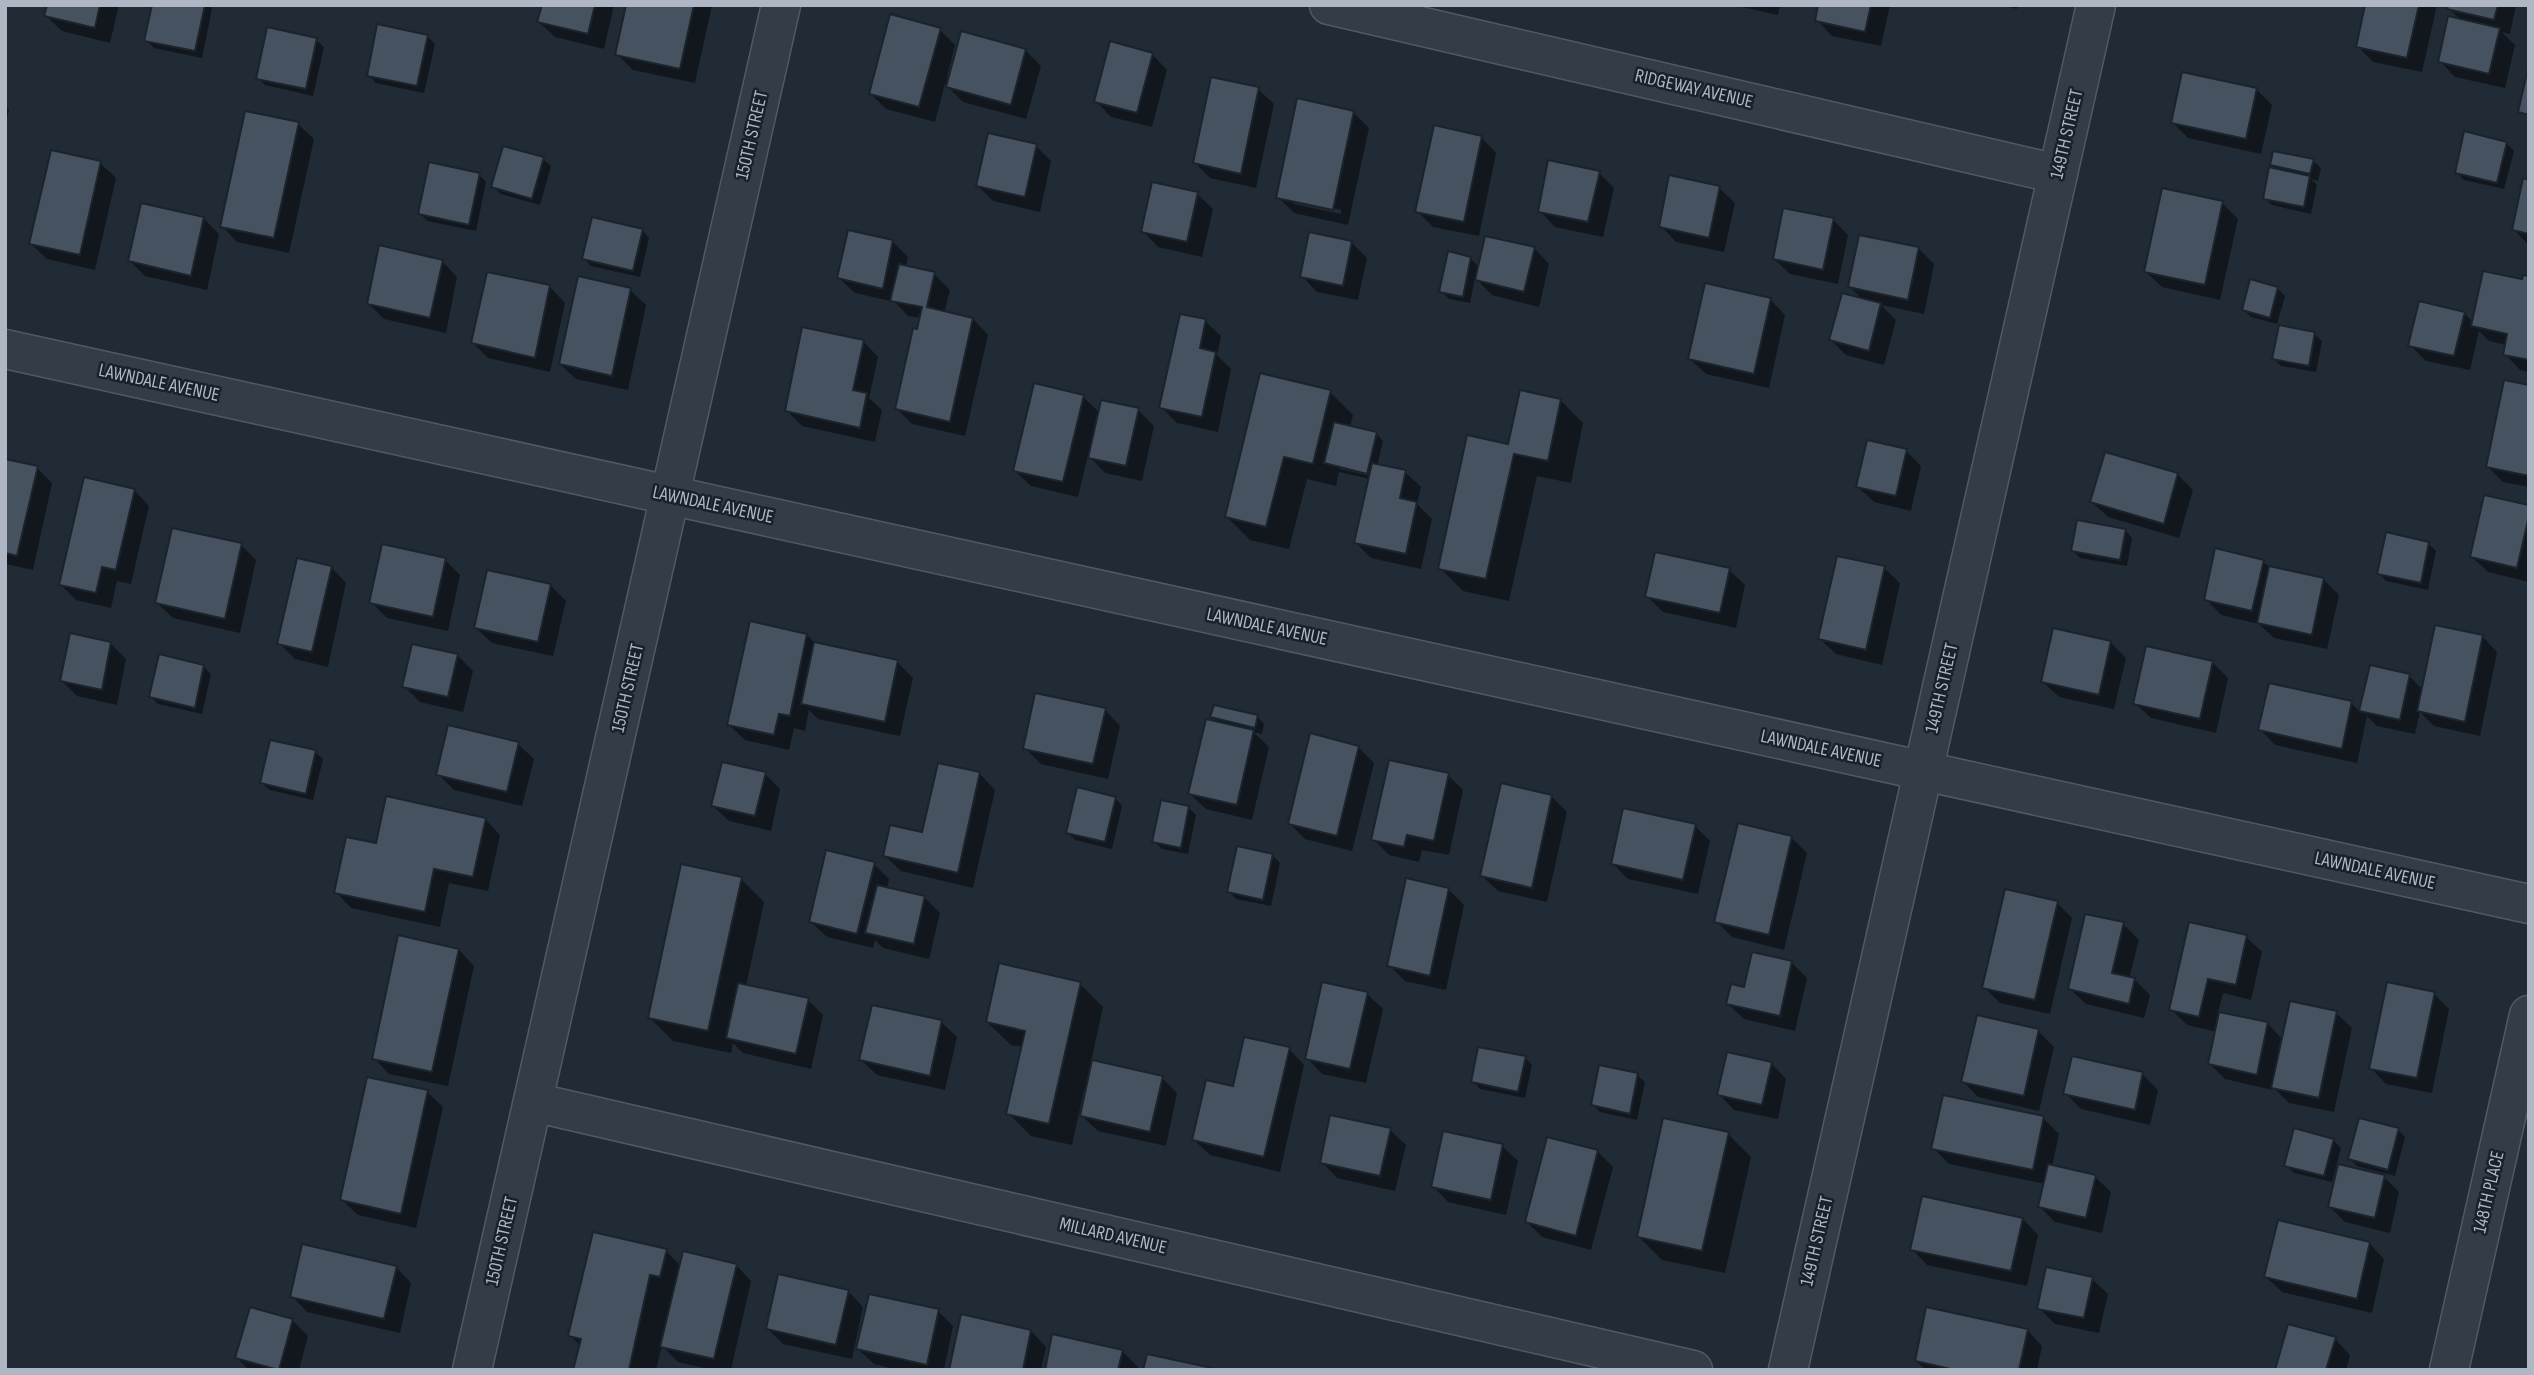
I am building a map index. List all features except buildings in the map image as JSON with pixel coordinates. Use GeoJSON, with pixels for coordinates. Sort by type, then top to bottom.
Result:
{"type":"FeatureCollection","features":[{"type":"Feature","properties":{"kind":"street","name":"150TH STREET"},"geometry":{"type":"LineString","coordinates":[[472,1370],[781,5]]}},
{"type":"Feature","properties":{"kind":"street","name":"RIDGEWAY AVENUE"},"geometry":{"type":"LineString","coordinates":[[1329,5],[2058,174]]}},
{"type":"Feature","properties":{"kind":"street","name":"149TH STREET"},"geometry":{"type":"LineString","coordinates":[[1788,1370],[2096,5]]}},
{"type":"Feature","properties":{"kind":"street","name":"LAWNDALE AVENUE"},"geometry":{"type":"LineString","coordinates":[[5,349],[2529,904]]}},
{"type":"Feature","properties":{"kind":"street","name":"148TH PLACE"},"geometry":{"type":"LineString","coordinates":[[2449,1370],[2529,1015]]}},
{"type":"Feature","properties":{"kind":"street","name":"MILLARD AVENUE"},"geometry":{"type":"LineString","coordinates":[[533,1102],[1693,1370]]}}]}
